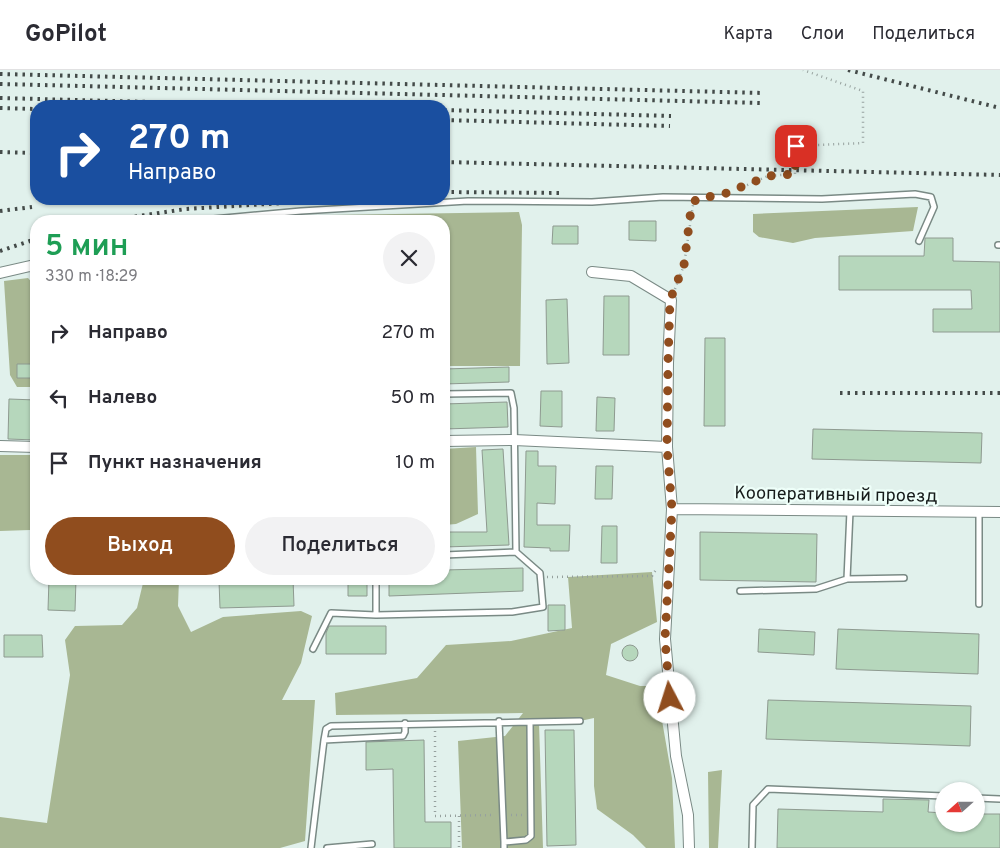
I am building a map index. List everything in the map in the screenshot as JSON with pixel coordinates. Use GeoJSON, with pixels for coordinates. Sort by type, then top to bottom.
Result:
{"type":"FeatureCollection","features":[{"type":"Feature","properties":{"kind":"street"},"geometry":{"type":"LineString","coordinates":[[0,273],[30,266]]}},
{"type":"Feature","properties":{"kind":"street"},"geometry":{"type":"LineString","coordinates":[[592,272],[631,276],[670,300],[667,447],[672,509],[665,639],[676,756],[688,815],[689,848]]}},
{"type":"Feature","properties":{"kind":"street"},"geometry":{"type":"LineString","coordinates":[[450,441],[514,440],[667,447]]}},
{"type":"Feature","properties":{"kind":"street"},"geometry":{"type":"LineString","coordinates":[[0,446],[30,447]]}},
{"type":"Feature","properties":{"kind":"street","name":"Кооперативный проезд"},"geometry":{"type":"LineString","coordinates":[[672,509],[1000,512]]}},
{"type":"Feature","properties":{"kind":"lane"},"geometry":{"type":"LineString","coordinates":[[450,202],[592,202],[663,197],[696,199],[822,199],[915,194],[931,197],[934,206],[919,241]]}},
{"type":"Feature","properties":{"kind":"lane"},"geometry":{"type":"LineString","coordinates":[[252,215],[394,205]]}},
{"type":"Feature","properties":{"kind":"lane"},"geometry":{"type":"LineString","coordinates":[[450,394],[511,393],[514,408],[516,552]]}},
{"type":"Feature","properties":{"kind":"lane"},"geometry":{"type":"LineString","coordinates":[[848,579],[850,511]]}},
{"type":"Feature","properties":{"kind":"lane"},"geometry":{"type":"LineString","coordinates":[[979,512],[979,604]]}},
{"type":"Feature","properties":{"kind":"lane"},"geometry":{"type":"LineString","coordinates":[[313,649],[331,613],[376,615],[512,612],[543,607],[540,573],[516,552],[450,555]]}},
{"type":"Feature","properties":{"kind":"lane"},"geometry":{"type":"LineString","coordinates":[[740,590],[816,589],[848,579],[904,578]]}},
{"type":"Feature","properties":{"kind":"lane"},"geometry":{"type":"LineString","coordinates":[[376,585],[376,615]]}},
{"type":"Feature","properties":{"kind":"lane"},"geometry":{"type":"LineString","coordinates":[[499,721],[504,845],[526,840],[531,836],[530,722]]}},
{"type":"Feature","properties":{"kind":"lane"},"geometry":{"type":"LineString","coordinates":[[311,848],[324,740],[326,729],[331,726],[435,722],[580,721]]}},
{"type":"Feature","properties":{"kind":"lane"},"geometry":{"type":"LineString","coordinates":[[324,740],[403,736],[406,732],[405,723]]}},
{"type":"Feature","properties":{"kind":"lane"},"geometry":{"type":"LineString","coordinates":[[752,848],[753,805],[768,789],[935,796]]}},
{"type":"Feature","properties":{"kind":"lane"},"geometry":{"type":"LineString","coordinates":[[985,798],[1000,798]]}},
{"type":"Feature","properties":{"kind":"lane"},"geometry":{"type":"LineString","coordinates":[[327,848],[372,844]]}},
{"type":"Feature","properties":{"kind":"path"},"geometry":{"type":"LineString","coordinates":[[733,191],[768,176],[795,174],[796,146],[863,143],[863,91],[803,70]]}},
{"type":"Feature","properties":{"kind":"path"},"geometry":{"type":"LineString","coordinates":[[670,300],[684,265],[691,209],[696,199]]}},
{"type":"Feature","properties":{"kind":"path"},"geometry":{"type":"LineString","coordinates":[[541,577],[652,576],[658,566]]}},
{"type":"Feature","properties":{"kind":"path"},"geometry":{"type":"LineString","coordinates":[[435,722],[435,816],[531,815]]}},
{"type":"Feature","properties":{"kind":"path"},"geometry":{"type":"LineString","coordinates":[[459,816],[459,848]]}},
{"type":"Feature","properties":{"kind":"green space"},"geometry":{"type":"Polygon","coordinates":[[[918,207],[913,231],[815,238],[793,243],[759,237],[753,232],[753,214],[918,207]]]}},
{"type":"Feature","properties":{"kind":"green space"},"geometry":{"type":"Polygon","coordinates":[[[519,212],[522,225],[520,366],[450,366],[450,215],[329,215],[519,212]]]}},
{"type":"Feature","properties":{"kind":"green space"},"geometry":{"type":"Polygon","coordinates":[[[28,278],[30,280],[30,387],[17,387],[10,375],[4,281],[28,278]]]}},
{"type":"Feature","properties":{"kind":"green space"},"geometry":{"type":"Polygon","coordinates":[[[476,447],[478,514],[456,524],[450,524],[450,449],[476,447]]]}},
{"type":"Feature","properties":{"kind":"green space"},"geometry":{"type":"Polygon","coordinates":[[[0,455],[30,455],[30,530],[0,531],[0,455]]]}},
{"type":"Feature","properties":{"kind":"green space"},"geometry":{"type":"Polygon","coordinates":[[[652,572],[657,622],[611,644],[606,675],[640,686],[656,686],[672,778],[675,848],[646,848],[633,835],[597,809],[594,786],[594,718],[580,721],[539,723],[543,848],[462,848],[458,741],[505,736],[523,713],[336,715],[335,693],[417,678],[446,645],[511,641],[572,628],[568,577],[652,572]]]}},
{"type":"Feature","properties":{"kind":"green space"},"geometry":{"type":"Polygon","coordinates":[[[143,585],[179,585],[178,606],[191,632],[223,617],[301,611],[312,616],[301,663],[282,700],[315,700],[305,841],[280,848],[0,848],[0,817],[47,823],[70,675],[65,640],[75,626],[122,625],[137,608],[143,585]]]}},
{"type":"Feature","properties":{"kind":"green space"},"geometry":{"type":"Polygon","coordinates":[[[722,770],[718,848],[709,848],[708,772],[722,770]]]}},
{"type":"Feature","properties":{"kind":"building"},"geometry":{"type":"Polygon","coordinates":[[[629,221],[656,221],[656,241],[629,240],[629,221]]]}},
{"type":"Feature","properties":{"kind":"building"},"geometry":{"type":"Polygon","coordinates":[[[553,226],[578,226],[578,244],[552,244],[553,226]]]}},
{"type":"Feature","properties":{"kind":"building"},"geometry":{"type":"Polygon","coordinates":[[[925,238],[953,238],[953,261],[1000,262],[1000,332],[933,332],[933,309],[972,309],[971,290],[839,290],[839,256],[924,256],[925,238]]]}},
{"type":"Feature","properties":{"kind":"building"},"geometry":{"type":"Polygon","coordinates":[[[604,296],[629,296],[629,355],[603,355],[604,296]]]}},
{"type":"Feature","properties":{"kind":"building"},"geometry":{"type":"Polygon","coordinates":[[[567,299],[569,363],[547,364],[546,300],[567,299]]]}},
{"type":"Feature","properties":{"kind":"building"},"geometry":{"type":"Polygon","coordinates":[[[705,338],[725,338],[725,426],[704,426],[705,338]]]}},
{"type":"Feature","properties":{"kind":"building"},"geometry":{"type":"Polygon","coordinates":[[[17,364],[30,364],[30,378],[17,378],[17,364]]]}},
{"type":"Feature","properties":{"kind":"building"},"geometry":{"type":"Polygon","coordinates":[[[509,367],[509,382],[450,384],[450,369],[509,367]]]}},
{"type":"Feature","properties":{"kind":"building"},"geometry":{"type":"Polygon","coordinates":[[[541,391],[562,391],[562,427],[540,426],[541,391]]]}},
{"type":"Feature","properties":{"kind":"building"},"geometry":{"type":"Polygon","coordinates":[[[597,397],[615,398],[614,431],[596,431],[597,397]]]}},
{"type":"Feature","properties":{"kind":"building"},"geometry":{"type":"Polygon","coordinates":[[[9,399],[30,400],[30,440],[8,439],[9,399]]]}},
{"type":"Feature","properties":{"kind":"building"},"geometry":{"type":"Polygon","coordinates":[[[507,402],[508,427],[450,429],[450,404],[507,402]]]}},
{"type":"Feature","properties":{"kind":"building"},"geometry":{"type":"Polygon","coordinates":[[[813,429],[982,433],[981,463],[812,459],[813,429]]]}},
{"type":"Feature","properties":{"kind":"building"},"geometry":{"type":"Polygon","coordinates":[[[503,449],[509,545],[450,547],[450,532],[487,532],[482,450],[503,449]]]}},
{"type":"Feature","properties":{"kind":"building"},"geometry":{"type":"Polygon","coordinates":[[[526,451],[538,451],[538,466],[556,466],[555,504],[537,503],[537,525],[570,525],[569,551],[550,551],[550,548],[524,547],[526,451]]]}},
{"type":"Feature","properties":{"kind":"building"},"geometry":{"type":"Polygon","coordinates":[[[596,466],[613,466],[612,499],[595,499],[596,466]]]}},
{"type":"Feature","properties":{"kind":"building"},"geometry":{"type":"Polygon","coordinates":[[[602,526],[617,526],[617,563],[601,563],[602,526]]]}},
{"type":"Feature","properties":{"kind":"building"},"geometry":{"type":"Polygon","coordinates":[[[700,532],[817,534],[816,582],[700,580],[700,532]]]}},
{"type":"Feature","properties":{"kind":"building"},"geometry":{"type":"Polygon","coordinates":[[[523,568],[523,591],[389,596],[389,585],[450,585],[450,570],[523,568]]]}},
{"type":"Feature","properties":{"kind":"building"},"geometry":{"type":"Polygon","coordinates":[[[49,585],[76,585],[75,611],[48,610],[49,585]]]}},
{"type":"Feature","properties":{"kind":"building"},"geometry":{"type":"Polygon","coordinates":[[[219,585],[293,585],[294,606],[220,608],[219,585]]]}},
{"type":"Feature","properties":{"kind":"building"},"geometry":{"type":"Polygon","coordinates":[[[348,585],[367,585],[367,596],[348,596],[348,585]]]}},
{"type":"Feature","properties":{"kind":"building"},"geometry":{"type":"Polygon","coordinates":[[[548,605],[565,605],[565,630],[548,631],[548,605]]]}},
{"type":"Feature","properties":{"kind":"building"},"geometry":{"type":"Polygon","coordinates":[[[329,626],[386,626],[386,654],[326,654],[326,633],[329,626]]]}},
{"type":"Feature","properties":{"kind":"building"},"geometry":{"type":"Polygon","coordinates":[[[759,629],[815,632],[814,655],[758,652],[759,629]]]}},
{"type":"Feature","properties":{"kind":"building"},"geometry":{"type":"Polygon","coordinates":[[[838,629],[979,634],[978,674],[836,669],[838,629]]]}},
{"type":"Feature","properties":{"kind":"building"},"geometry":{"type":"Polygon","coordinates":[[[4,635],[42,635],[43,657],[4,657],[4,635]]]}},
{"type":"Feature","properties":{"kind":"building"},"geometry":{"type":"Polygon","coordinates":[[[627,645],[633,645],[638,650],[636,659],[627,661],[622,656],[622,650],[627,645]]]}},
{"type":"Feature","properties":{"kind":"building"},"geometry":{"type":"Polygon","coordinates":[[[768,700],[971,706],[970,746],[766,739],[768,700]]]}},
{"type":"Feature","properties":{"kind":"building"},"geometry":{"type":"Polygon","coordinates":[[[545,730],[574,730],[576,845],[547,846],[545,730]]]}},
{"type":"Feature","properties":{"kind":"building"},"geometry":{"type":"Polygon","coordinates":[[[424,740],[425,822],[451,822],[451,848],[394,848],[393,769],[366,770],[366,742],[424,740]]]}},
{"type":"Feature","properties":{"kind":"building"},"geometry":{"type":"Polygon","coordinates":[[[883,799],[929,800],[928,812],[935,812],[935,832],[985,832],[985,814],[1000,814],[1000,848],[777,848],[778,809],[883,812],[883,799]]]}},
{"type":"Feature","properties":{"kind":"railway"},"geometry":{"type":"LineString","coordinates":[[848,70],[1000,108]]}},
{"type":"Feature","properties":{"kind":"railway"},"geometry":{"type":"LineString","coordinates":[[0,74],[763,93]]}},
{"type":"Feature","properties":{"kind":"railway"},"geometry":{"type":"LineString","coordinates":[[0,84],[762,103]]}},
{"type":"Feature","properties":{"kind":"railway"},"geometry":{"type":"LineString","coordinates":[[0,98],[76,100]]}},
{"type":"Feature","properties":{"kind":"railway"},"geometry":{"type":"LineString","coordinates":[[0,108],[30,109]]}},
{"type":"Feature","properties":{"kind":"railway"},"geometry":{"type":"LineString","coordinates":[[450,110],[671,116]]}},
{"type":"Feature","properties":{"kind":"railway"},"geometry":{"type":"LineString","coordinates":[[450,120],[670,126]]}},
{"type":"Feature","properties":{"kind":"railway"},"geometry":{"type":"LineString","coordinates":[[0,152],[30,153]]}},
{"type":"Feature","properties":{"kind":"railway"},"geometry":{"type":"LineString","coordinates":[[450,162],[1000,175]]}},
{"type":"Feature","properties":{"kind":"railway"},"geometry":{"type":"LineString","coordinates":[[450,192],[564,193]]}},
{"type":"Feature","properties":{"kind":"railway"},"geometry":{"type":"LineString","coordinates":[[146,215],[186,209],[251,205]]}},
{"type":"Feature","properties":{"kind":"railway"},"geometry":{"type":"LineString","coordinates":[[0,211],[32,207]]}},
{"type":"Feature","properties":{"kind":"railway"},"geometry":{"type":"LineString","coordinates":[[0,251],[30,241]]}},
{"type":"Feature","properties":{"kind":"railway"},"geometry":{"type":"LineString","coordinates":[[840,393],[1000,393]]}},
{"type":"Feature","properties":{"kind":"route"},"geometry":{"type":"LineString","coordinates":[[670,698],[665,639],[672,509],[667,447],[670,300],[684,265],[691,209],[696,199],[724,194],[768,176],[795,174],[796,146]]}}]}
